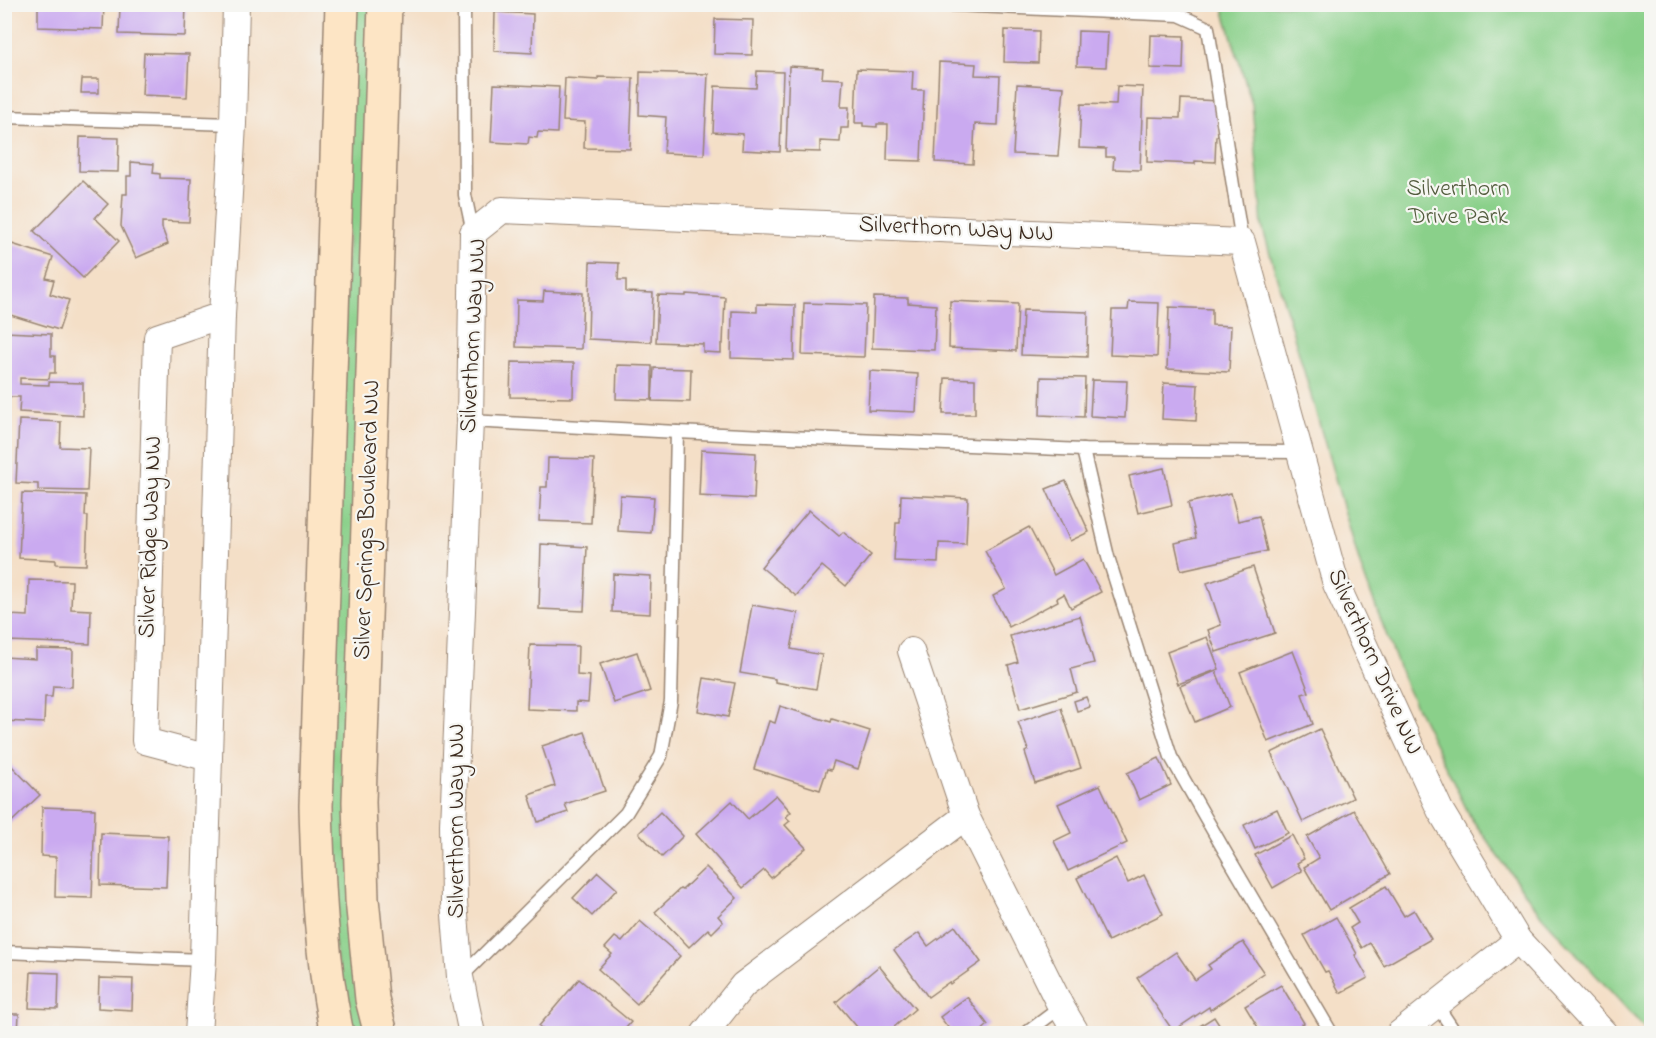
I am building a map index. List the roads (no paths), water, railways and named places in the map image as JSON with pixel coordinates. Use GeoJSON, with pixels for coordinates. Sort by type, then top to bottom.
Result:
{"type":"FeatureCollection","features":[{"type":"Feature","properties":{"kind":"street"},"geometry":{"type":"LineString","coordinates":[[198,1034],[203,960],[222,315],[233,124],[236,4]]}},
{"type":"Feature","properties":{"kind":"street","name":"Silver Springs Boulevard NW"},"geometry":{"type":"LineString","coordinates":[[337,1034],[322,937],[316,806],[342,4]]}},
{"type":"Feature","properties":{"kind":"street","name":"Silver Springs Boulevard NW"},"geometry":{"type":"LineString","coordinates":[[381,1034],[372,999],[362,899],[359,802],[385,4]]}},
{"type":"Feature","properties":{"kind":"street","name":"Silverthorn Way NW"},"geometry":{"type":"LineString","coordinates":[[472,1034],[460,977],[453,902],[453,825],[470,421],[473,233],[502,210],[1242,242]]}},
{"type":"Feature","properties":{"kind":"street","name":"Silverthorn Drive NW"},"geometry":{"type":"LineString","coordinates":[[1242,242],[1336,584],[1440,810],[1518,940],[1605,1034]]}},
{"type":"Feature","properties":{"kind":"street","name":"Silver Ridge Way NW"},"geometry":{"type":"LineString","coordinates":[[208,758],[145,741],[156,349],[157,337],[222,315]]}},
{"type":"Feature","properties":{"kind":"street"},"geometry":{"type":"LineString","coordinates":[[911,651],[966,816],[1061,1007],[1077,1034]]}},
{"type":"Feature","properties":{"kind":"street"},"geometry":{"type":"LineString","coordinates":[[704,1034],[743,985],[966,816]]}},
{"type":"Feature","properties":{"kind":"street"},"geometry":{"type":"LineString","coordinates":[[1399,1034],[1518,940]]}},
{"type":"Feature","properties":{"kind":"lane"},"geometry":{"type":"LineString","coordinates":[[464,4],[465,195],[473,233]]}},
{"type":"Feature","properties":{"kind":"lane"},"geometry":{"type":"LineString","coordinates":[[931,4],[1179,15],[1208,28],[1242,242]]}},
{"type":"Feature","properties":{"kind":"lane"},"geometry":{"type":"LineString","coordinates":[[4,117],[233,124]]}},
{"type":"Feature","properties":{"kind":"lane"},"geometry":{"type":"LineString","coordinates":[[470,421],[1083,450],[1300,452]]}},
{"type":"Feature","properties":{"kind":"lane"},"geometry":{"type":"LineString","coordinates":[[460,977],[626,813],[661,756],[671,701],[677,432]]}},
{"type":"Feature","properties":{"kind":"lane"},"geometry":{"type":"LineString","coordinates":[[1083,450],[1108,557],[1171,757],[1332,1034]]}},
{"type":"Feature","properties":{"kind":"lane"},"geometry":{"type":"LineString","coordinates":[[4,952],[203,960]]}},
{"type":"Feature","properties":{"kind":"lane"},"geometry":{"type":"LineString","coordinates":[[1436,1004],[1456,1034]]}},
{"type":"Feature","properties":{"kind":"lane"},"geometry":{"type":"LineString","coordinates":[[1026,1034],[1061,1007]]}},
{"type":"Feature","properties":{"kind":"park label","name":"Silverthorn Drive Park"},"geometry":{"type":"Point","coordinates":[1458,203]}}]}
